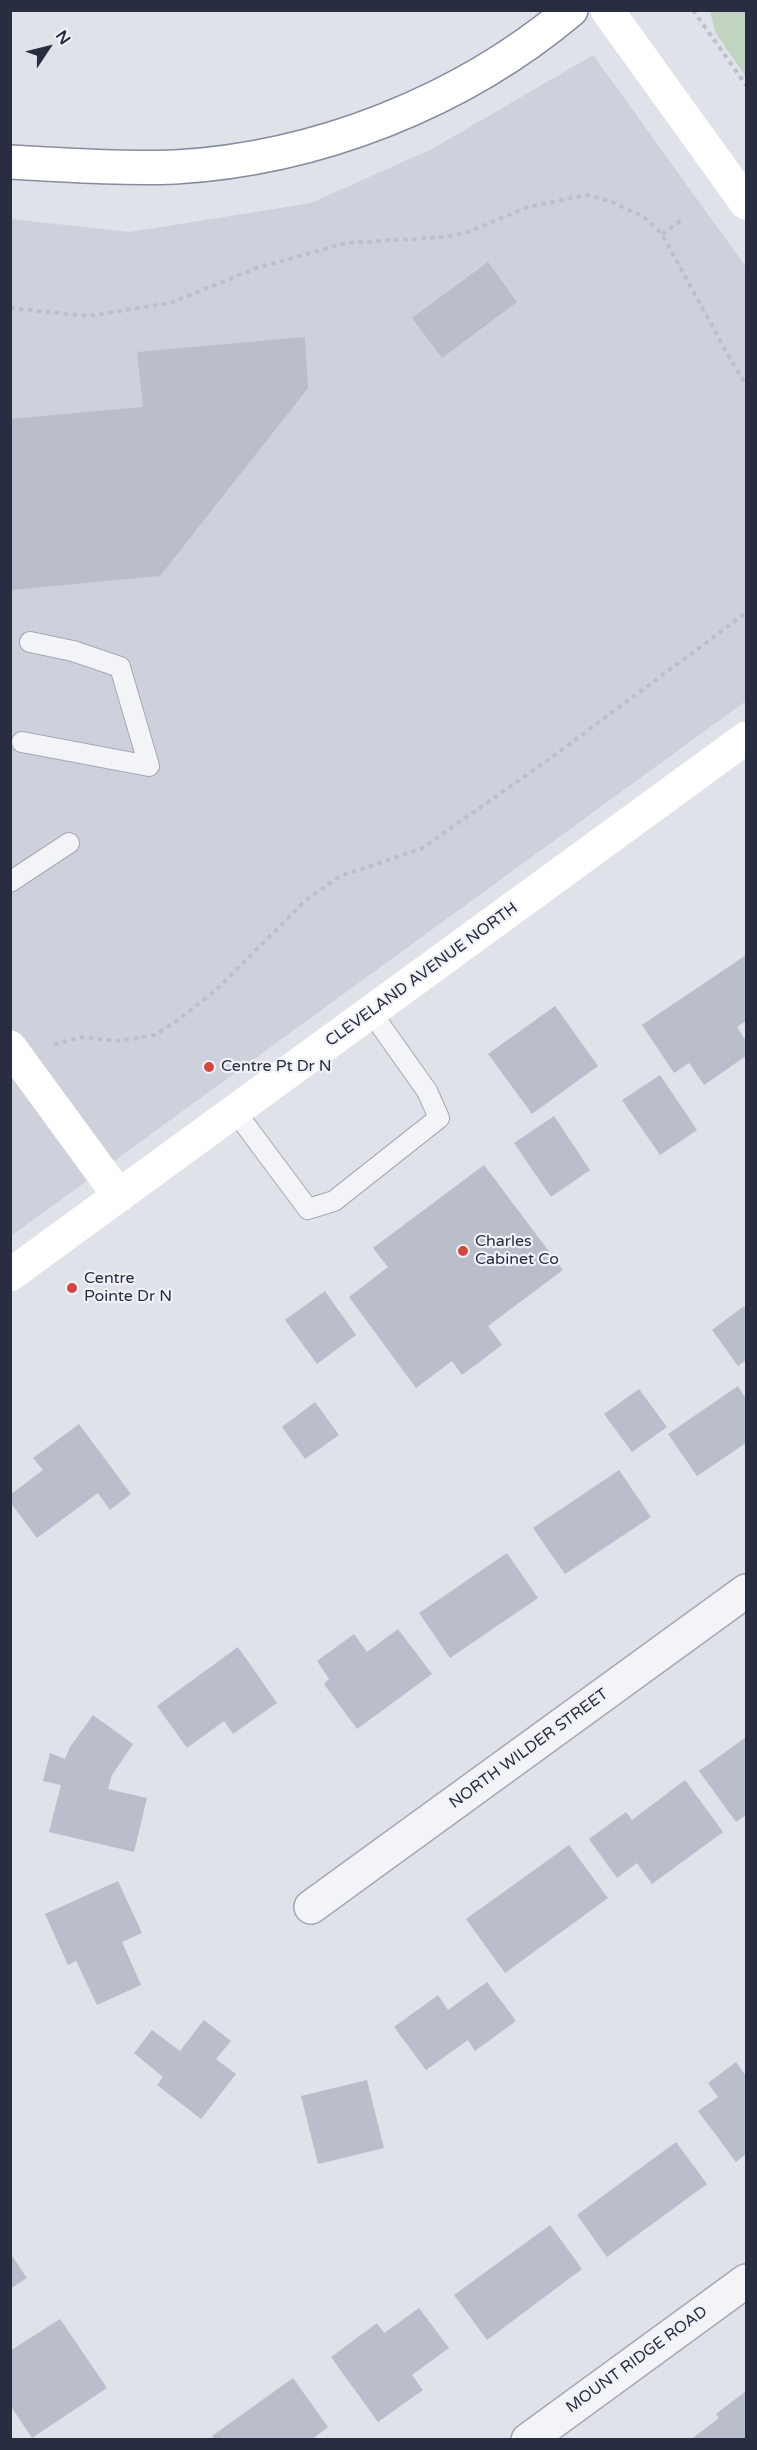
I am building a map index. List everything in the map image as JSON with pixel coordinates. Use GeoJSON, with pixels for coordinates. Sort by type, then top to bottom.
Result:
{"type":"FeatureCollection","features":[{"type":"Feature","properties":{"kind":"main road"},"geometry":{"type":"LineString","coordinates":[[10,162],[175,167],[254,158],[339,137],[419,106],[490,69],[571,10]]}},
{"type":"Feature","properties":{"kind":"main road"},"geometry":{"type":"LineString","coordinates":[[607,10],[747,203]]}},
{"type":"Feature","properties":{"kind":"main road","name":"CLEVELAND AVENUE NORTH"},"geometry":{"type":"LineString","coordinates":[[10,1275],[747,738]]}},
{"type":"Feature","properties":{"kind":"main road"},"geometry":{"type":"LineString","coordinates":[[18,1058],[119,1196]]}},
{"type":"Feature","properties":{"kind":"street","name":"NORTH WILDER STREET"},"geometry":{"type":"LineString","coordinates":[[311,1907],[747,1591]]}},
{"type":"Feature","properties":{"kind":"street","name":"MOUNT RIDGE ROAD"},"geometry":{"type":"LineString","coordinates":[[528,2439],[747,2281]]}},
{"type":"Feature","properties":{"kind":"lane"},"geometry":{"type":"LineString","coordinates":[[22,742],[149,766],[120,667],[73,651],[30,642]]}},
{"type":"Feature","properties":{"kind":"lane"},"geometry":{"type":"LineString","coordinates":[[10,882],[69,843]]}},
{"type":"Feature","properties":{"kind":"lane"},"geometry":{"type":"LineString","coordinates":[[235,1111],[308,1209],[334,1201],[440,1118],[427,1091],[371,1012]]}},
{"type":"Feature","properties":{"kind":"path"},"geometry":{"type":"LineString","coordinates":[[693,10],[747,86]]}},
{"type":"Feature","properties":{"kind":"path"},"geometry":{"type":"LineString","coordinates":[[10,308],[88,316],[170,303],[256,268],[346,243],[444,237],[468,232],[528,207],[587,195],[610,201],[644,217],[662,234],[728,355],[747,385]]}},
{"type":"Feature","properties":{"kind":"path"},"geometry":{"type":"LineString","coordinates":[[662,234],[683,219]]}},
{"type":"Feature","properties":{"kind":"path"},"geometry":{"type":"LineString","coordinates":[[18,1058],[56,1043],[81,1037],[119,1041],[155,1035],[216,990],[305,900],[340,876],[422,849],[548,760],[747,612]]}},
{"type":"Feature","properties":{"kind":"shaded area"},"geometry":{"type":"Polygon","coordinates":[[[593,55],[746,267],[746,701],[11,1236],[11,219],[130,232],[311,203],[432,149],[593,55]]]}},
{"type":"Feature","properties":{"kind":"green space"},"geometry":{"type":"Polygon","coordinates":[[[710,11],[746,11],[746,77],[715,32],[710,11]]]}},
{"type":"Feature","properties":{"kind":"building"},"geometry":{"type":"Polygon","coordinates":[[[488,262],[517,302],[442,358],[412,318],[488,262]]]}},
{"type":"Feature","properties":{"kind":"building"},"geometry":{"type":"Polygon","coordinates":[[[305,337],[308,388],[160,576],[10,590],[10,419],[143,407],[137,352],[305,337]]]}},
{"type":"Feature","properties":{"kind":"building"},"geometry":{"type":"Polygon","coordinates":[[[746,955],[746,1021],[737,1027],[746,1041],[746,1056],[704,1085],[689,1063],[674,1073],[642,1025],[746,955]]]}},
{"type":"Feature","properties":{"kind":"building"},"geometry":{"type":"Polygon","coordinates":[[[555,1006],[598,1066],[532,1114],[488,1054],[555,1006]]]}},
{"type":"Feature","properties":{"kind":"building"},"geometry":{"type":"Polygon","coordinates":[[[660,1075],[697,1130],[660,1155],[622,1100],[660,1075]]]}},
{"type":"Feature","properties":{"kind":"building"},"geometry":{"type":"Polygon","coordinates":[[[554,1116],[590,1170],[551,1197],[514,1143],[554,1116]]]}},
{"type":"Feature","properties":{"kind":"building"},"geometry":{"type":"Polygon","coordinates":[[[484,1165],[563,1270],[488,1326],[502,1345],[462,1375],[452,1361],[416,1388],[349,1297],[388,1267],[373,1248],[484,1165]]]}},
{"type":"Feature","properties":{"kind":"building"},"geometry":{"type":"Polygon","coordinates":[[[325,1291],[356,1335],[317,1364],[285,1320],[325,1291]]]}},
{"type":"Feature","properties":{"kind":"building"},"geometry":{"type":"Polygon","coordinates":[[[744,1306],[746,1310],[746,1360],[738,1366],[712,1330],[744,1306]]]}},
{"type":"Feature","properties":{"kind":"building"},"geometry":{"type":"Polygon","coordinates":[[[738,1386],[746,1399],[746,1443],[697,1476],[668,1434],[738,1386]]]}},
{"type":"Feature","properties":{"kind":"building"},"geometry":{"type":"Polygon","coordinates":[[[639,1389],[667,1427],[632,1452],[604,1414],[639,1389]]]}},
{"type":"Feature","properties":{"kind":"building"},"geometry":{"type":"Polygon","coordinates":[[[315,1402],[339,1435],[305,1459],[282,1427],[315,1402]]]}},
{"type":"Feature","properties":{"kind":"building"},"geometry":{"type":"Polygon","coordinates":[[[79,1424],[131,1494],[110,1510],[98,1493],[37,1538],[10,1502],[10,1495],[43,1470],[33,1458],[79,1424]]]}},
{"type":"Feature","properties":{"kind":"building"},"geometry":{"type":"Polygon","coordinates":[[[619,1470],[651,1517],[565,1574],[533,1528],[619,1470]]]}},
{"type":"Feature","properties":{"kind":"building"},"geometry":{"type":"Polygon","coordinates":[[[507,1553],[538,1598],[450,1658],[419,1613],[507,1553]]]}},
{"type":"Feature","properties":{"kind":"building"},"geometry":{"type":"Polygon","coordinates":[[[398,1629],[432,1674],[357,1729],[324,1684],[329,1679],[317,1661],[354,1634],[367,1652],[398,1629]]]}},
{"type":"Feature","properties":{"kind":"building"},"geometry":{"type":"Polygon","coordinates":[[[238,1647],[277,1703],[233,1734],[224,1721],[187,1748],[157,1706],[238,1647]]]}},
{"type":"Feature","properties":{"kind":"building"},"geometry":{"type":"Polygon","coordinates":[[[93,1715],[133,1744],[112,1775],[108,1789],[147,1798],[134,1852],[49,1832],[61,1785],[43,1781],[50,1753],[65,1759],[70,1747],[93,1715]]]}},
{"type":"Feature","properties":{"kind":"building"},"geometry":{"type":"Polygon","coordinates":[[[746,1737],[746,1815],[736,1822],[699,1771],[746,1737]]]}},
{"type":"Feature","properties":{"kind":"building"},"geometry":{"type":"Polygon","coordinates":[[[685,1780],[723,1832],[652,1884],[637,1863],[617,1878],[589,1839],[626,1812],[632,1820],[685,1780]]]}},
{"type":"Feature","properties":{"kind":"building"},"geometry":{"type":"Polygon","coordinates":[[[569,1845],[608,1898],[505,1973],[466,1919],[569,1845]]]}},
{"type":"Feature","properties":{"kind":"building"},"geometry":{"type":"Polygon","coordinates":[[[118,1881],[142,1933],[122,1942],[141,1985],[97,2005],[76,1961],[68,1965],[45,1914],[118,1881]]]}},
{"type":"Feature","properties":{"kind":"building"},"geometry":{"type":"Polygon","coordinates":[[[487,1982],[516,2021],[475,2051],[468,2040],[426,2070],[394,2027],[438,1995],[448,2010],[487,1982]]]}},
{"type":"Feature","properties":{"kind":"building"},"geometry":{"type":"Polygon","coordinates":[[[204,2020],[231,2041],[216,2059],[236,2074],[201,2119],[157,2085],[163,2077],[134,2053],[152,2030],[180,2051],[204,2020]]]}},
{"type":"Feature","properties":{"kind":"building"},"geometry":{"type":"Polygon","coordinates":[[[736,2062],[746,2076],[746,2154],[736,2162],[698,2111],[718,2097],[708,2083],[736,2062]]]}},
{"type":"Feature","properties":{"kind":"building"},"geometry":{"type":"Polygon","coordinates":[[[367,2080],[384,2148],[318,2164],[301,2096],[367,2080]]]}},
{"type":"Feature","properties":{"kind":"building"},"geometry":{"type":"Polygon","coordinates":[[[676,2142],[707,2184],[607,2257],[577,2215],[676,2142]]]}},
{"type":"Feature","properties":{"kind":"building"},"geometry":{"type":"Polygon","coordinates":[[[550,2225],[582,2269],[487,2340],[454,2295],[550,2225]]]}},
{"type":"Feature","properties":{"kind":"building"},"geometry":{"type":"Polygon","coordinates":[[[10,2253],[27,2278],[10,2289],[10,2253]]]}},
{"type":"Feature","properties":{"kind":"building"},"geometry":{"type":"Polygon","coordinates":[[[419,2308],[449,2348],[412,2375],[423,2390],[378,2422],[331,2357],[377,2323],[384,2333],[419,2308]]]}},
{"type":"Feature","properties":{"kind":"building"},"geometry":{"type":"Polygon","coordinates":[[[60,2319],[107,2388],[32,2438],[10,2405],[10,2351],[60,2319]]]}},
{"type":"Feature","properties":{"kind":"building"},"geometry":{"type":"Polygon","coordinates":[[[293,2378],[328,2427],[311,2440],[214,2440],[212,2436],[293,2378]]]}},
{"type":"Feature","properties":{"kind":"building"},"geometry":{"type":"Polygon","coordinates":[[[746,2391],[746,2440],[690,2440],[719,2418],[716,2414],[746,2391]]]}},
{"type":"Feature","properties":{"kind":"place","name":"Centre Pt Dr N"},"geometry":{"type":"Point","coordinates":[209,1067]}},
{"type":"Feature","properties":{"kind":"place","name":"Charles Cabinet Co"},"geometry":{"type":"Point","coordinates":[463,1251]}},
{"type":"Feature","properties":{"kind":"place","name":"Centre Pointe Dr N"},"geometry":{"type":"Point","coordinates":[72,1288]}}]}
